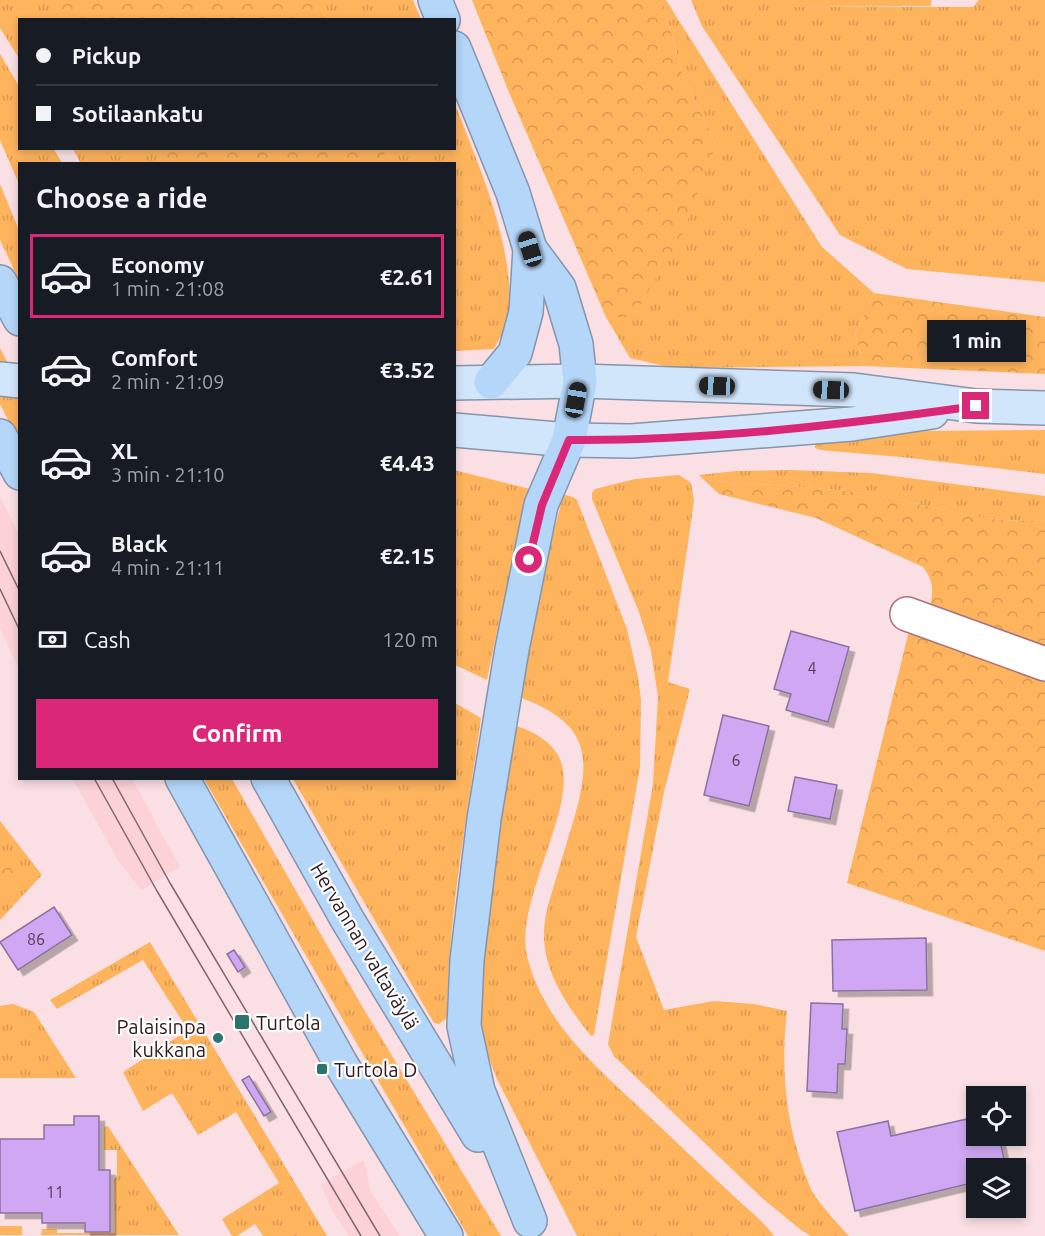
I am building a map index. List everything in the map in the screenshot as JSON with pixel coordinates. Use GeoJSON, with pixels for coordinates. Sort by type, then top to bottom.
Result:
{"type":"FeatureCollection","features":[{"type":"Feature","properties":{"kind":"highway"},"geometry":{"type":"LineString","coordinates":[[435,0],[442,18]]}},
{"type":"Feature","properties":{"kind":"highway"},"geometry":{"type":"LineString","coordinates":[[456,53],[513,193],[530,249],[559,288],[576,344],[580,381],[569,440],[550,481],[533,538],[486,808],[466,960],[464,1026],[478,1091],[535,1229]]}},
{"type":"Feature","properties":{"kind":"highway"},"geometry":{"type":"LineString","coordinates":[[491,382],[515,353],[526,312],[530,249]]}},
{"type":"Feature","properties":{"kind":"highway"},"geometry":{"type":"LineString","coordinates":[[0,282],[18,315]]}},
{"type":"Feature","properties":{"kind":"highway"},"geometry":{"type":"LineString","coordinates":[[0,435],[18,469]]}},
{"type":"Feature","properties":{"kind":"highway"},"geometry":{"type":"LineString","coordinates":[[183,780],[341,1064],[446,1236]]}},
{"type":"Feature","properties":{"kind":"highway","name":"Hervannan valtaväylä"},"geometry":{"type":"LineString","coordinates":[[269,780],[347,919],[535,1229]]}},
{"type":"Feature","properties":{"kind":"main road"},"geometry":{"type":"LineString","coordinates":[[0,379],[18,381]]}},
{"type":"Feature","properties":{"kind":"main road"},"geometry":{"type":"LineString","coordinates":[[456,383],[580,381],[854,390],[976,406],[1045,408]]}},
{"type":"Feature","properties":{"kind":"main road"},"geometry":{"type":"LineString","coordinates":[[456,430],[569,440],[631,441],[852,424],[976,406]]}},
{"type":"Feature","properties":{"kind":"street"},"geometry":{"type":"LineString","coordinates":[[907,614],[1045,664]]}},
{"type":"Feature","properties":{"kind":"shaded area"},"geometry":{"type":"Polygon","coordinates":[[[0,497],[18,532],[18,667],[0,628],[0,497]]]}},
{"type":"Feature","properties":{"kind":"shaded area"},"geometry":{"type":"Polygon","coordinates":[[[74,780],[133,780],[180,867],[141,890],[117,859],[74,780]]]}},
{"type":"Feature","properties":{"kind":"shaded area"},"geometry":{"type":"Polygon","coordinates":[[[364,1160],[371,1192],[400,1236],[349,1236],[331,1209],[321,1184],[364,1160]]]}},
{"type":"Feature","properties":{"kind":"green space"},"geometry":{"type":"Polygon","coordinates":[[[0,0],[413,0],[421,18],[18,18],[18,56],[0,28],[0,0]]]}},
{"type":"Feature","properties":{"kind":"green space"},"geometry":{"type":"Polygon","coordinates":[[[64,0],[320,0],[332,18],[62,18],[60,8],[64,0]]]}},
{"type":"Feature","properties":{"kind":"green space"},"geometry":{"type":"Polygon","coordinates":[[[472,0],[662,0],[683,76],[716,144],[682,235],[633,317],[606,317],[508,90],[472,0]]]}},
{"type":"Feature","properties":{"kind":"green space"},"geometry":{"type":"Polygon","coordinates":[[[662,0],[666,0],[822,247],[874,293],[855,334],[864,366],[673,368],[630,358],[606,317],[633,316],[716,144],[683,76],[662,0]]]}},
{"type":"Feature","properties":{"kind":"green space"},"geometry":{"type":"Polygon","coordinates":[[[691,0],[792,0],[792,7],[973,7],[979,0],[1045,0],[1045,282],[907,269],[840,235],[702,26],[691,0]]]}},
{"type":"Feature","properties":{"kind":"green space"},"geometry":{"type":"Polygon","coordinates":[[[792,0],[931,0],[931,6],[792,7],[792,0]]]}},
{"type":"Feature","properties":{"kind":"green space"},"geometry":{"type":"Polygon","coordinates":[[[0,54],[18,84],[18,150],[55,150],[61,162],[18,162],[18,182],[0,140],[0,54]]]}},
{"type":"Feature","properties":{"kind":"green space"},"geometry":{"type":"Polygon","coordinates":[[[456,107],[484,180],[501,235],[509,289],[509,315],[505,328],[494,349],[456,351],[456,162],[80,162],[74,150],[456,150],[456,107]]]}},
{"type":"Feature","properties":{"kind":"green space"},"geometry":{"type":"Polygon","coordinates":[[[161,150],[383,150],[388,162],[168,162],[161,150]]]}},
{"type":"Feature","properties":{"kind":"green space"},"geometry":{"type":"Polygon","coordinates":[[[0,184],[18,228],[18,278],[0,240],[0,184]]]}},
{"type":"Feature","properties":{"kind":"green space"},"geometry":{"type":"Polygon","coordinates":[[[874,293],[1045,317],[1045,374],[864,366],[855,334],[874,293]]]}},
{"type":"Feature","properties":{"kind":"green space"},"geometry":{"type":"Polygon","coordinates":[[[0,348],[18,383],[18,439],[0,404],[0,348]]]}},
{"type":"Feature","properties":{"kind":"green space"},"geometry":{"type":"Polygon","coordinates":[[[1045,430],[1045,474],[815,448],[815,441],[818,438],[926,431],[1045,430]]]}},
{"type":"Feature","properties":{"kind":"green space"},"geometry":{"type":"Polygon","coordinates":[[[456,470],[534,490],[513,560],[487,680],[456,665],[456,470]]]}},
{"type":"Feature","properties":{"kind":"green space"},"geometry":{"type":"Polygon","coordinates":[[[791,470],[871,473],[1045,496],[1045,520],[1001,520],[849,491],[704,480],[699,475],[736,471],[791,470]]]}},
{"type":"Feature","properties":{"kind":"green space"},"geometry":{"type":"Polygon","coordinates":[[[679,475],[691,483],[694,501],[668,682],[690,689],[664,792],[636,937],[664,1010],[714,1001],[754,1004],[787,1011],[785,1079],[796,1145],[814,1195],[849,1236],[811,1236],[801,1230],[762,1198],[614,1056],[608,1044],[653,784],[658,697],[651,651],[639,612],[592,499],[592,493],[595,489],[635,479],[679,475]]]}},
{"type":"Feature","properties":{"kind":"green space"},"geometry":{"type":"Polygon","coordinates":[[[704,480],[849,491],[979,517],[1023,521],[1045,520],[1045,654],[929,609],[932,587],[923,567],[816,518],[719,494],[704,480]]]}},
{"type":"Feature","properties":{"kind":"green space"},"geometry":{"type":"Polygon","coordinates":[[[563,496],[577,500],[627,629],[641,700],[640,767],[594,1035],[591,1036],[567,1003],[554,979],[544,939],[548,905],[580,796],[583,758],[579,743],[571,729],[559,717],[519,697],[541,581],[563,496]]]}},
{"type":"Feature","properties":{"kind":"green space"},"geometry":{"type":"Polygon","coordinates":[[[910,627],[1045,663],[1045,951],[847,883],[910,627]]]}},
{"type":"Feature","properties":{"kind":"green space"},"geometry":{"type":"Polygon","coordinates":[[[456,704],[481,718],[455,905],[447,1018],[439,1024],[434,1023],[294,780],[456,780],[456,704]]]}},
{"type":"Feature","properties":{"kind":"green space"},"geometry":{"type":"Polygon","coordinates":[[[516,726],[535,734],[556,751],[564,776],[556,825],[537,880],[526,933],[527,956],[545,1001],[557,1021],[588,1057],[757,1217],[774,1236],[577,1236],[497,1079],[488,1056],[480,1023],[483,929],[516,726]]]}},
{"type":"Feature","properties":{"kind":"green space"},"geometry":{"type":"Polygon","coordinates":[[[205,780],[233,780],[359,1001],[501,1236],[468,1236],[205,780]]]}},
{"type":"Feature","properties":{"kind":"green space"},"geometry":{"type":"Polygon","coordinates":[[[0,821],[42,875],[0,920],[0,821]]]}},
{"type":"Feature","properties":{"kind":"green space"},"geometry":{"type":"Polygon","coordinates":[[[0,856],[20,874],[0,888],[0,856]]]}},
{"type":"Feature","properties":{"kind":"green space"},"geometry":{"type":"Polygon","coordinates":[[[150,942],[327,1236],[263,1236],[255,1224],[237,1236],[232,1236],[222,1219],[279,1183],[236,1112],[198,1135],[172,1093],[143,1111],[123,1072],[188,1030],[143,960],[57,1009],[50,1000],[150,942]]]}},
{"type":"Feature","properties":{"kind":"green space"},"geometry":{"type":"Polygon","coordinates":[[[13,1004],[34,1012],[76,1078],[0,1078],[0,1006],[13,1004]]]}},
{"type":"Feature","properties":{"kind":"green space"},"geometry":{"type":"Polygon","coordinates":[[[108,1126],[179,1235],[41,1235],[42,1229],[57,1229],[57,1233],[115,1233],[114,1180],[117,1176],[117,1150],[104,1150],[104,1127],[108,1126]]]}},
{"type":"Feature","properties":{"kind":"green space"},"geometry":{"type":"Polygon","coordinates":[[[0,1226],[22,1226],[22,1235],[0,1235],[0,1226]]]}},
{"type":"Feature","properties":{"kind":"building"},"geometry":{"type":"Polygon","coordinates":[[[791,631],[849,647],[828,722],[786,710],[791,694],[774,689],[791,631]]]}},
{"type":"Feature","properties":{"kind":"building"},"geometry":{"type":"Polygon","coordinates":[[[723,715],[769,726],[749,806],[704,795],[723,715]]]}},
{"type":"Feature","properties":{"kind":"building"},"geometry":{"type":"Polygon","coordinates":[[[795,777],[837,785],[830,819],[788,811],[795,777]]]}},
{"type":"Feature","properties":{"kind":"building"},"geometry":{"type":"Polygon","coordinates":[[[54,907],[72,935],[18,970],[0,942],[54,907]]]}},
{"type":"Feature","properties":{"kind":"building"},"geometry":{"type":"Polygon","coordinates":[[[926,938],[927,990],[833,991],[832,940],[926,938]]]}},
{"type":"Feature","properties":{"kind":"building"},"geometry":{"type":"Polygon","coordinates":[[[234,950],[245,967],[238,972],[227,954],[234,950]]]}},
{"type":"Feature","properties":{"kind":"building"},"geometry":{"type":"Polygon","coordinates":[[[811,1003],[843,1004],[842,1029],[847,1029],[845,1064],[838,1064],[837,1093],[807,1091],[811,1003]]]}},
{"type":"Feature","properties":{"kind":"building"},"geometry":{"type":"Polygon","coordinates":[[[249,1076],[271,1112],[264,1116],[242,1080],[249,1076]]]}},
{"type":"Feature","properties":{"kind":"building"},"geometry":{"type":"Polygon","coordinates":[[[74,1116],[99,1116],[99,1170],[110,1170],[110,1232],[85,1232],[85,1223],[42,1223],[42,1213],[0,1213],[0,1139],[44,1139],[44,1125],[74,1125],[74,1116]]]}},
{"type":"Feature","properties":{"kind":"building"},"geometry":{"type":"Polygon","coordinates":[[[966,1119],[966,1146],[1001,1146],[1004,1158],[966,1158],[966,1184],[855,1211],[837,1132],[888,1121],[891,1136],[966,1119]]]}},
{"type":"Feature","properties":{"kind":"tram line"},"geometry":{"type":"LineString","coordinates":[[0,551],[18,588]]}},
{"type":"Feature","properties":{"kind":"tram line"},"geometry":{"type":"LineString","coordinates":[[0,589],[18,627]]}},
{"type":"Feature","properties":{"kind":"tram line"},"geometry":{"type":"LineString","coordinates":[[95,780],[157,891],[361,1236]]}},
{"type":"Feature","properties":{"kind":"tram line"},"geometry":{"type":"LineString","coordinates":[[113,780],[170,883],[380,1236]]}},
{"type":"Feature","properties":{"kind":"place","name":"Turtola"},"geometry":{"type":"Point","coordinates":[242,1022]}},
{"type":"Feature","properties":{"kind":"place","name":"Palaisinpa kukkana"},"geometry":{"type":"Point","coordinates":[218,1038]}},
{"type":"Feature","properties":{"kind":"place","name":"Turtola D"},"geometry":{"type":"Point","coordinates":[322,1069]}},
{"type":"Feature","properties":{"kind":"route"},"geometry":{"type":"LineString","coordinates":[[529,560],[542,505],[550,481],[569,440],[631,441],[852,424],[976,406]]}}]}
